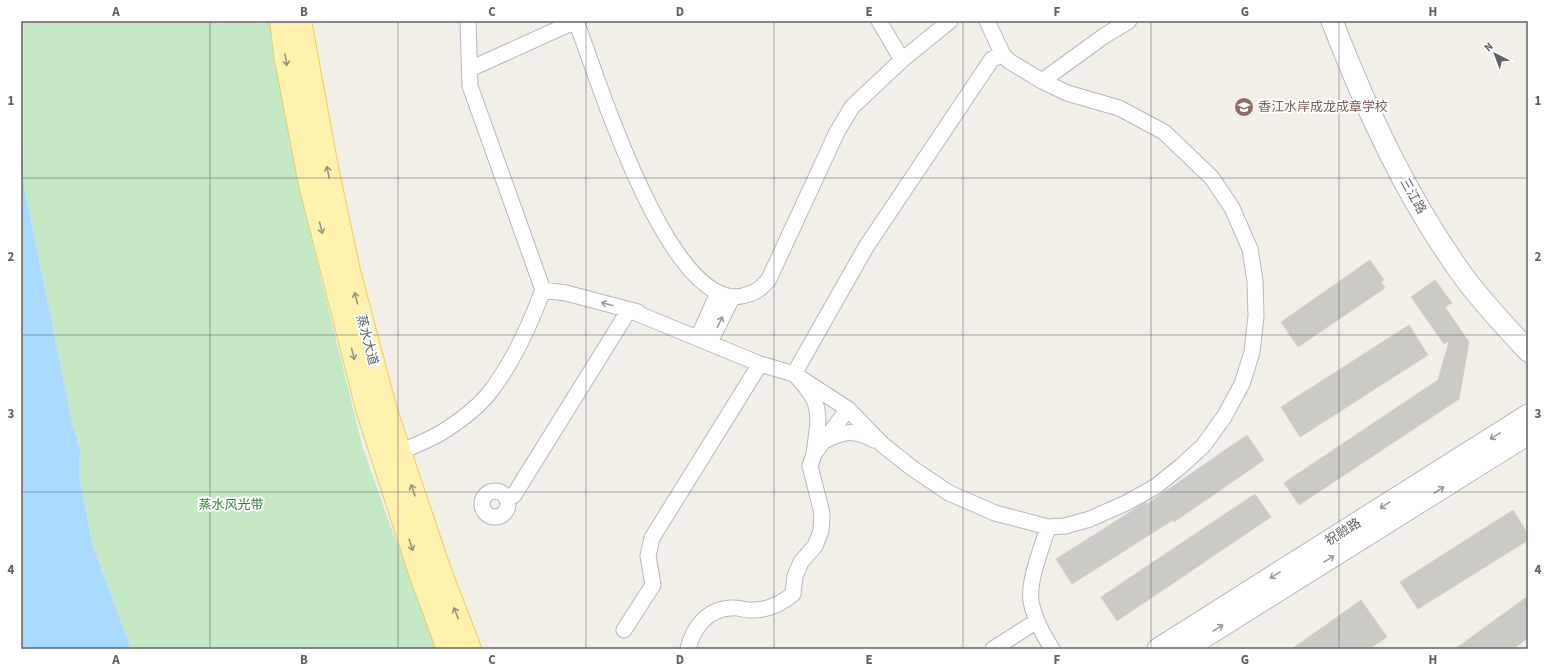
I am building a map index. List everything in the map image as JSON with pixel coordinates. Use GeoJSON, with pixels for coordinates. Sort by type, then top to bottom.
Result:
{"type":"FeatureCollection","features":[{"type":"Feature","properties":{"kind":"main road","name":"蒸水大道"},"geometry":{"type":"LineString","coordinates":[[280,21],[310,184],[368,412],[420,576],[448,649]]}},
{"type":"Feature","properties":{"kind":"main road","name":"蒸水大道"},"geometry":{"type":"LineString","coordinates":[[300,21],[328,173],[349,271],[386,411],[440,571],[470,649]]}},
{"type":"Feature","properties":{"kind":"main road","name":"三江路"},"geometry":{"type":"LineString","coordinates":[[1332,21],[1357,85],[1386,147],[1433,232],[1465,278],[1528,351]]}},
{"type":"Feature","properties":{"kind":"main road","name":"三江路"},"geometry":{"type":"LineString","coordinates":[[1342,21],[1365,82],[1398,150],[1443,229],[1474,273],[1528,336]]}},
{"type":"Feature","properties":{"kind":"main road","name":"祝融路"},"geometry":{"type":"LineString","coordinates":[[1158,649],[1528,415]]}},
{"type":"Feature","properties":{"kind":"main road","name":"祝融路"},"geometry":{"type":"LineString","coordinates":[[1186,649],[1528,434]]}},
{"type":"Feature","properties":{"kind":"street"},"geometry":{"type":"LineString","coordinates":[[400,452],[446,430],[473,410],[493,389],[537,307],[543,290],[470,86],[468,21]]}},
{"type":"Feature","properties":{"kind":"street"},"geometry":{"type":"LineString","coordinates":[[470,70],[576,21],[634,177],[666,237],[684,263],[697,278],[725,295],[760,290],[769,279],[837,132],[852,107],[902,60],[950,21]]}},
{"type":"Feature","properties":{"kind":"street"},"geometry":{"type":"LineString","coordinates":[[878,21],[902,60]]}},
{"type":"Feature","properties":{"kind":"street"},"geometry":{"type":"LineString","coordinates":[[543,290],[566,293],[669,321],[706,337],[760,364],[794,374],[848,409],[897,458],[949,492],[996,513],[1048,527],[1065,526],[1090,519],[1126,503],[1155,487],[1203,446],[1224,417],[1242,384],[1252,352],[1256,316],[1255,280],[1250,249],[1232,208],[1212,178],[1164,132],[1141,118],[1120,108],[1067,93],[1042,81],[1009,62],[1003,55],[987,21]]}},
{"type":"Feature","properties":{"kind":"street"},"geometry":{"type":"LineString","coordinates":[[1042,81],[1104,36],[1129,21]]}},
{"type":"Feature","properties":{"kind":"street"},"geometry":{"type":"LineString","coordinates":[[794,374],[866,247],[992,59],[1003,55]]}},
{"type":"Feature","properties":{"kind":"street"},"geometry":{"type":"LineString","coordinates":[[706,337],[725,295]]}},
{"type":"Feature","properties":{"kind":"street"},"geometry":{"type":"LineString","coordinates":[[507,500],[514,495],[629,310]]}},
{"type":"Feature","properties":{"kind":"street"},"geometry":{"type":"LineString","coordinates":[[624,630],[653,585],[648,556],[652,538],[760,364]]}},
{"type":"Feature","properties":{"kind":"street"},"geometry":{"type":"LineString","coordinates":[[794,374],[809,389],[818,411],[818,424],[814,454]]}},
{"type":"Feature","properties":{"kind":"street"},"geometry":{"type":"LineString","coordinates":[[688,649],[696,630],[706,616],[719,609],[733,607],[753,610],[770,608],[784,601],[792,594],[795,576],[800,562],[815,546],[821,531],[822,513],[810,466],[826,425],[826,404],[823,392]]}},
{"type":"Feature","properties":{"kind":"street"},"geometry":{"type":"LineString","coordinates":[[814,454],[848,409]]}},
{"type":"Feature","properties":{"kind":"street"},"geometry":{"type":"LineString","coordinates":[[823,442],[850,431],[862,433],[883,445]]}},
{"type":"Feature","properties":{"kind":"street"},"geometry":{"type":"LineString","coordinates":[[1048,527],[1032,583],[1031,601],[1037,621],[1052,649]]}},
{"type":"Feature","properties":{"kind":"street"},"geometry":{"type":"LineString","coordinates":[[993,649],[1037,621]]}},
{"type":"Feature","properties":{"kind":"green space","name":"蒸水风光带"},"geometry":{"type":"Polygon","coordinates":[[[21,21],[271,21],[295,161],[313,246],[362,445],[391,528],[440,649],[131,649],[92,544],[79,476],[80,449],[72,423],[24,186],[21,124],[21,21]]]}},
{"type":"Feature","properties":{"kind":"water"},"geometry":{"type":"Polygon","coordinates":[[[21,124],[24,186],[72,423],[80,449],[79,476],[92,544],[131,649],[21,649],[21,124]]]}},
{"type":"Feature","properties":{"kind":"building"},"geometry":{"type":"Polygon","coordinates":[[[1370,260],[1384,280],[1381,282],[1385,288],[1298,347],[1281,322],[1370,260]]]}},
{"type":"Feature","properties":{"kind":"building"},"geometry":{"type":"Polygon","coordinates":[[[1435,280],[1452,303],[1445,307],[1469,342],[1459,399],[1299,505],[1284,483],[1438,380],[1449,341],[1444,344],[1411,297],[1435,280]]]}},
{"type":"Feature","properties":{"kind":"building"},"geometry":{"type":"Polygon","coordinates":[[[1409,325],[1428,355],[1300,437],[1281,407],[1409,325]]]}},
{"type":"Feature","properties":{"kind":"building"},"geometry":{"type":"Polygon","coordinates":[[[1247,435],[1264,460],[1174,522],[1173,520],[1072,584],[1056,559],[1146,502],[1147,504],[1247,435]]]}},
{"type":"Feature","properties":{"kind":"building"},"geometry":{"type":"Polygon","coordinates":[[[1255,494],[1271,517],[1117,621],[1101,597],[1255,494]]]}},
{"type":"Feature","properties":{"kind":"building"},"geometry":{"type":"Polygon","coordinates":[[[1513,510],[1528,534],[1528,540],[1418,609],[1400,582],[1513,510]]]}},
{"type":"Feature","properties":{"kind":"building"},"geometry":{"type":"Polygon","coordinates":[[[1528,596],[1528,638],[1513,649],[1455,649],[1528,596]]]}},
{"type":"Feature","properties":{"kind":"building"},"geometry":{"type":"Polygon","coordinates":[[[1361,600],[1387,637],[1369,649],[1292,649],[1361,600]]]}},
{"type":"Feature","properties":{"kind":"place","name":"香江水岸成龙成章学校"},"geometry":{"type":"Point","coordinates":[1244,107]}}]}
